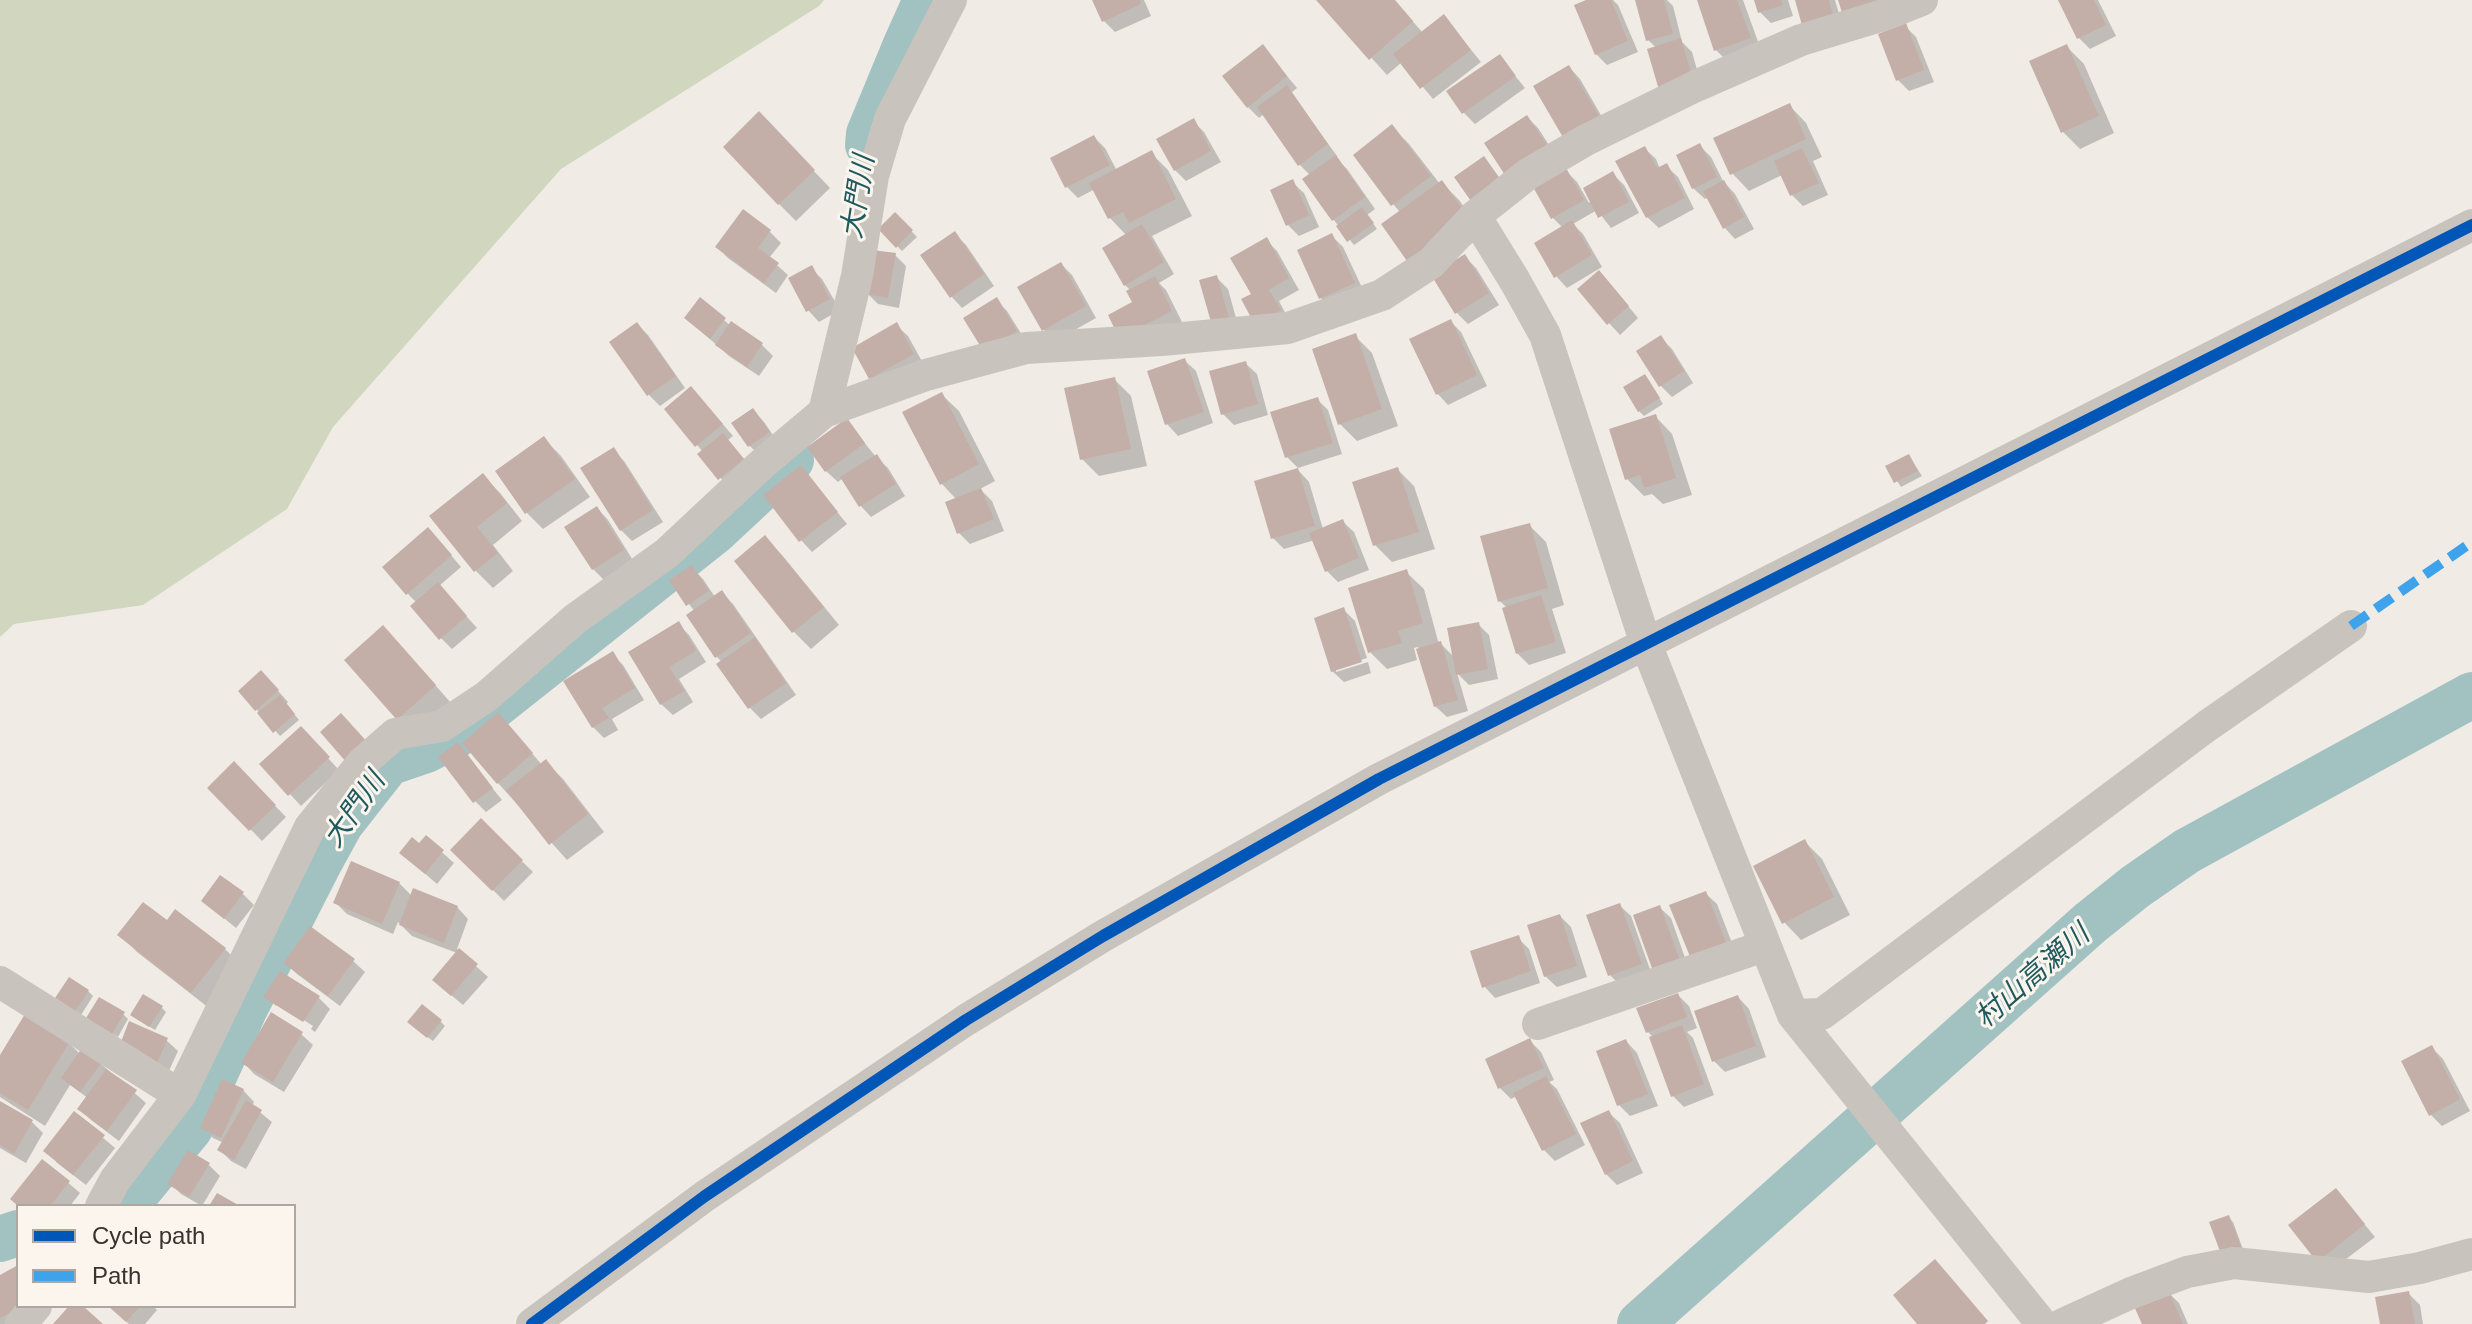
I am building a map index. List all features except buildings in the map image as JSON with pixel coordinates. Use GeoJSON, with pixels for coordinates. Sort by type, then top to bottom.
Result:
{"type":"FeatureCollection","features":[{"type":"Feature","properties":{"kind":"street"},"geometry":{"type":"LineString","coordinates":[[824,412],[857,276],[873,176],[890,119],[951,0]]}},
{"type":"Feature","properties":{"kind":"street"},"geometry":{"type":"LineString","coordinates":[[108,1193],[180,1095],[310,827],[362,763],[395,734],[442,726],[487,696],[575,619],[667,553],[762,464],[824,412],[926,375],[1026,348],[1288,328],[1382,295],[1431,263],[1475,216],[1528,174],[1586,140],[1696,86],[1801,40],[1922,0]]}},
{"type":"Feature","properties":{"kind":"street"},"geometry":{"type":"LineString","coordinates":[[1475,216],[1545,335],[1646,644],[1764,946],[1797,1021],[2042,1324]]}},
{"type":"Feature","properties":{"kind":"street"},"geometry":{"type":"LineString","coordinates":[[532,1324],[705,1196],[966,1020],[1103,936],[1379,779],[2472,225]]}},
{"type":"Feature","properties":{"kind":"street"},"geometry":{"type":"LineString","coordinates":[[1797,1021],[1822,1014],[2207,726],[2351,626]]}},
{"type":"Feature","properties":{"kind":"street"},"geometry":{"type":"LineString","coordinates":[[1538,1024],[1764,946]]}},
{"type":"Feature","properties":{"kind":"street"},"geometry":{"type":"LineString","coordinates":[[0,982],[180,1095]]}},
{"type":"Feature","properties":{"kind":"street"},"geometry":{"type":"LineString","coordinates":[[2063,1324],[2187,1272],[2234,1263],[2369,1277],[2472,1254]]}},
{"type":"Feature","properties":{"kind":"street"},"geometry":{"type":"LineString","coordinates":[[21,1324],[34,1308]]}},
{"type":"Feature","properties":{"kind":"green space"},"geometry":{"type":"Polygon","coordinates":[[[0,0],[824,0],[561,169],[333,427],[287,509],[143,605],[14,624],[0,637],[0,0]]]}},
{"type":"Feature","properties":{"kind":"waterway","name":"大門川"},"geometry":{"type":"LineString","coordinates":[[868,145],[869,134],[926,0]]}},
{"type":"Feature","properties":{"kind":"waterway","name":"大門川"},"geometry":{"type":"LineString","coordinates":[[124,1204],[190,1128],[245,1008],[319,863],[341,823],[388,763],[426,750],[469,726],[715,531],[791,460]]}},
{"type":"Feature","properties":{"kind":"waterway","name":"村山高瀬川"},"geometry":{"type":"LineString","coordinates":[[1640,1324],[2090,923],[2135,887],[2187,851],[2472,695]]}},
{"type":"Feature","properties":{"kind":"waterway","name":"大門川"},"geometry":{"type":"LineString","coordinates":[[0,1239],[16,1234]]}},
{"type":"Feature","properties":{"kind":"marked path"},"geometry":{"type":"LineString","coordinates":[[2351,626],[2472,542]]}},
{"type":"Feature","properties":{"kind":"cycle path"},"geometry":{"type":"LineString","coordinates":[[532,1324],[705,1196],[966,1020],[1103,936],[1379,779],[2472,225]]}}]}
